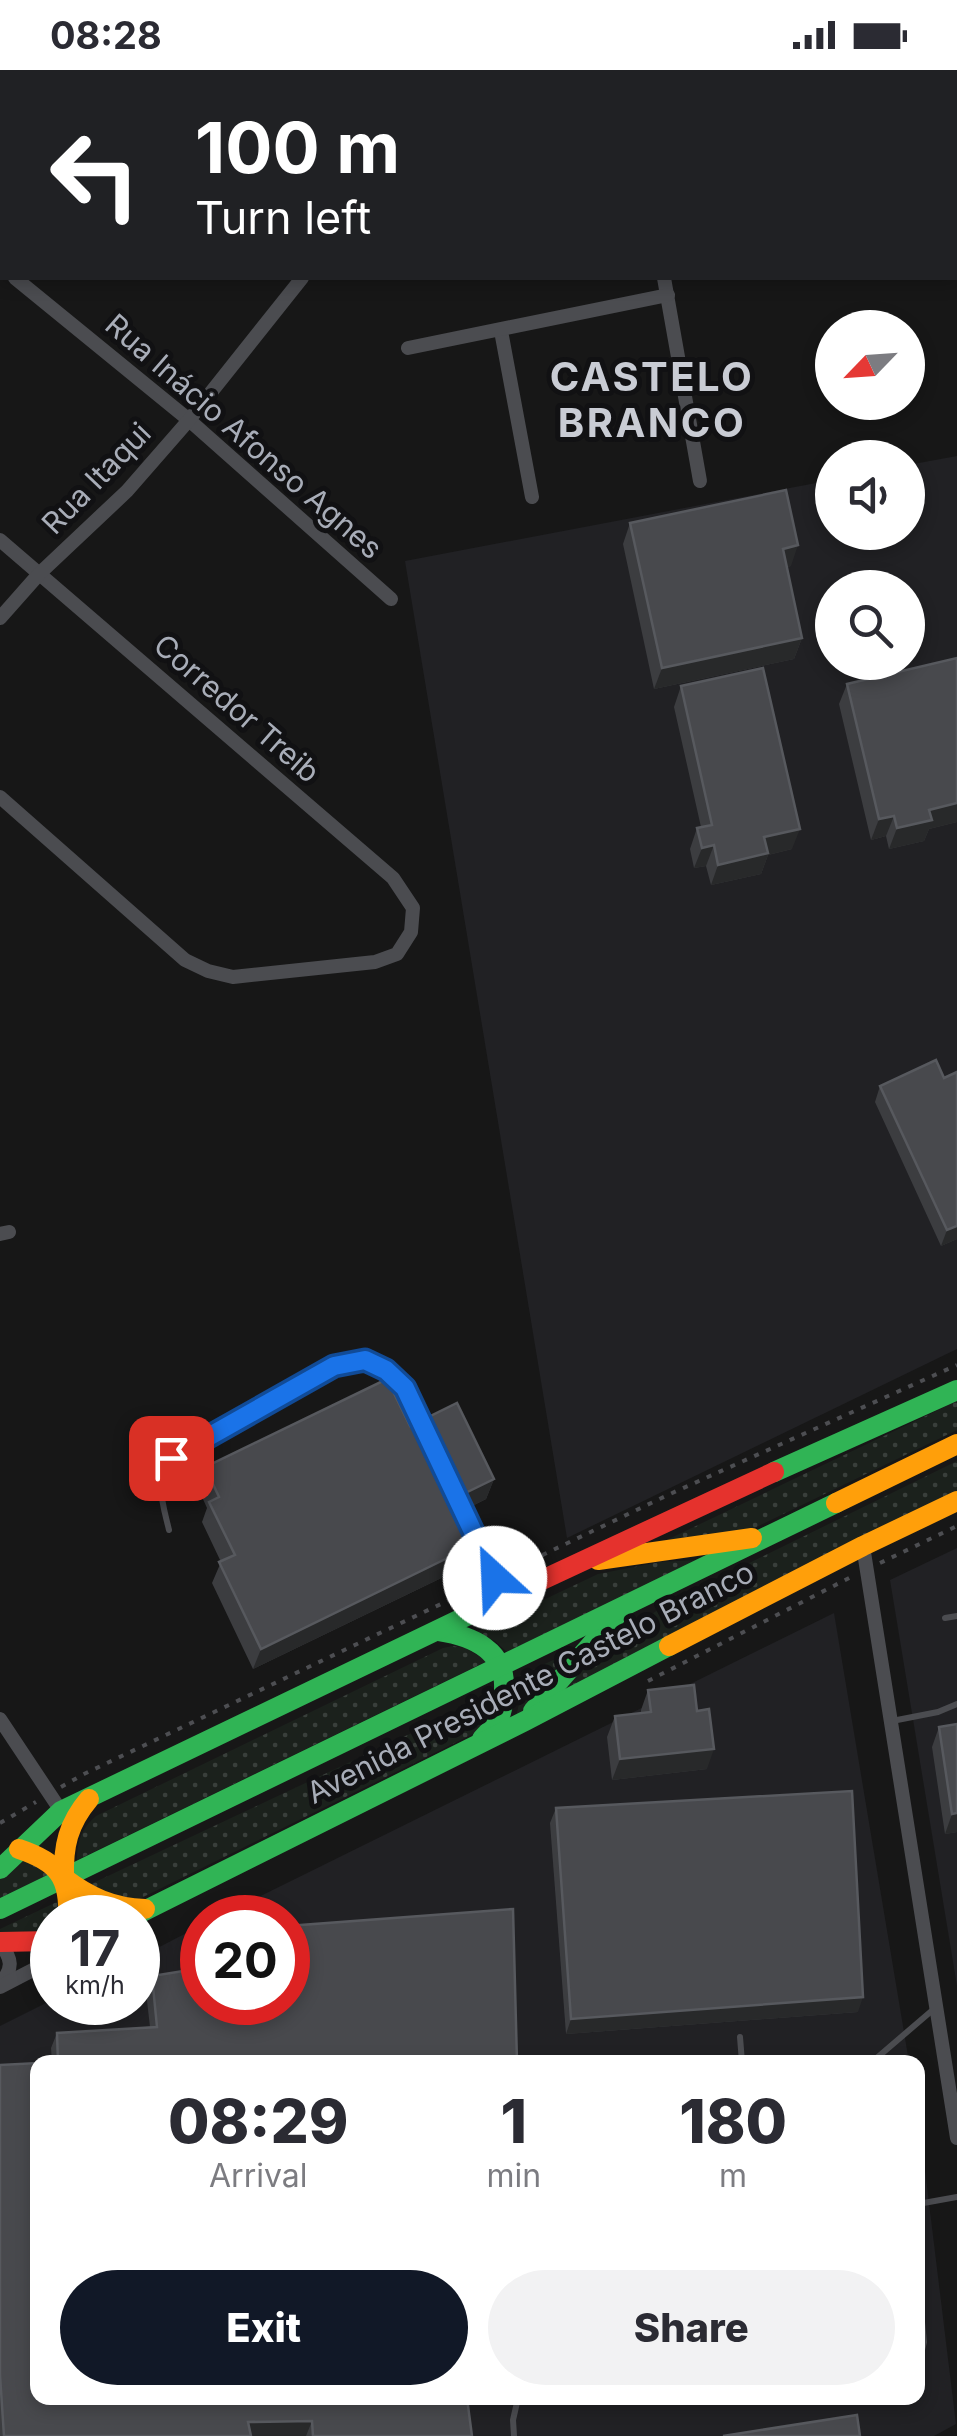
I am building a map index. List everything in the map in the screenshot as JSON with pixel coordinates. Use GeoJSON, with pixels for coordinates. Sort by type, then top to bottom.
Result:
{"type":"FeatureCollection","features":[{"type":"Feature","properties":{"kind":"main road"},"geometry":{"type":"LineString","coordinates":[[0,1869],[12,1847],[62,1810],[93,1794],[679,1514],[957,1390]]}},
{"type":"Feature","properties":{"kind":"main road","name":"Avenida Presidente Castelo Branco"},"geometry":{"type":"LineString","coordinates":[[0,1910],[957,1444]]}},
{"type":"Feature","properties":{"kind":"main road","name":"Avenida Presidente Castelo Branco"},"geometry":{"type":"LineString","coordinates":[[160,1902],[957,1501]]}},
{"type":"Feature","properties":{"kind":"main road"},"geometry":{"type":"LineString","coordinates":[[577,1563],[769,1535]]}},
{"type":"Feature","properties":{"kind":"main road"},"geometry":{"type":"LineString","coordinates":[[525,1720],[624,1607]]}},
{"type":"Feature","properties":{"kind":"main road"},"geometry":{"type":"LineString","coordinates":[[437,1630],[474,1638],[490,1648],[501,1666],[506,1686],[500,1717],[478,1744]]}},
{"type":"Feature","properties":{"kind":"main road"},"geometry":{"type":"LineString","coordinates":[[68,1895],[63,1850],[67,1830],[93,1794]]}},
{"type":"Feature","properties":{"kind":"main road"},"geometry":{"type":"LineString","coordinates":[[12,1847],[49,1860],[86,1895]]}},
{"type":"Feature","properties":{"kind":"main road"},"geometry":{"type":"LineString","coordinates":[[0,1943],[30,1942]]}},
{"type":"Feature","properties":{"kind":"street","name":"Rua Inácio Afonso Agnes"},"geometry":{"type":"LineString","coordinates":[[16,280],[189,420],[392,600]]}},
{"type":"Feature","properties":{"kind":"street","name":"Rua Itaqui"},"geometry":{"type":"LineString","coordinates":[[0,618],[39,574],[127,491],[300,280]]}},
{"type":"Feature","properties":{"kind":"street"},"geometry":{"type":"LineString","coordinates":[[664,280],[700,481]]}},
{"type":"Feature","properties":{"kind":"street"},"geometry":{"type":"LineString","coordinates":[[408,348],[668,295]]}},
{"type":"Feature","properties":{"kind":"street"},"geometry":{"type":"LineString","coordinates":[[501,330],[532,498]]}},
{"type":"Feature","properties":{"kind":"street","name":"Corredor Treib"},"geometry":{"type":"LineString","coordinates":[[0,540],[393,878],[412,908],[412,932],[397,954],[375,962],[232,977],[208,971],[186,960],[0,797]]}},
{"type":"Feature","properties":{"kind":"street"},"geometry":{"type":"LineString","coordinates":[[863,1546],[957,2138]]}},
{"type":"Feature","properties":{"kind":"street"},"geometry":{"type":"LineString","coordinates":[[0,1719],[62,1810]]}},
{"type":"Feature","properties":{"kind":"street"},"geometry":{"type":"LineString","coordinates":[[0,1943],[11,1962],[0,1986]]}},
{"type":"Feature","properties":{"kind":"street"},"geometry":{"type":"LineString","coordinates":[[0,1986],[30,1971]]}},
{"type":"Feature","properties":{"kind":"lane"},"geometry":{"type":"LineString","coordinates":[[169,1530],[160,1487],[163,1470],[171,1458],[334,1366],[365,1360],[386,1370],[405,1388],[429,1438]]}},
{"type":"Feature","properties":{"kind":"lane"},"geometry":{"type":"LineString","coordinates":[[453,1489],[505,1598]]}},
{"type":"Feature","properties":{"kind":"lane"},"geometry":{"type":"LineString","coordinates":[[945,1618],[957,1616]]}},
{"type":"Feature","properties":{"kind":"lane"},"geometry":{"type":"LineString","coordinates":[[890,1722],[957,1704]]}},
{"type":"Feature","properties":{"kind":"lane"},"geometry":{"type":"LineString","coordinates":[[880,2055],[936,2007]]}},
{"type":"Feature","properties":{"kind":"lane"},"geometry":{"type":"LineString","coordinates":[[740,2038],[741,2055]]}},
{"type":"Feature","properties":{"kind":"lane"},"geometry":{"type":"LineString","coordinates":[[925,2203],[957,2198]]}},
{"type":"Feature","properties":{"kind":"lane"},"geometry":{"type":"LineString","coordinates":[[514,2436],[516,2405]]}},
{"type":"Feature","properties":{"kind":"shaded area"},"geometry":{"type":"Polygon","coordinates":[[[957,456],[957,1349],[567,1538],[405,561],[815,483],[815,550],[925,550],[925,462],[957,456]]]}},
{"type":"Feature","properties":{"kind":"shaded area"},"geometry":{"type":"Polygon","coordinates":[[[957,1401],[957,1430],[742,1534],[650,1548],[957,1401]]]}},
{"type":"Feature","properties":{"kind":"shaded area"},"geometry":{"type":"Polygon","coordinates":[[[957,1461],[957,1500],[559,1696],[598,1651],[668,1603],[957,1461]]]}},
{"type":"Feature","properties":{"kind":"shaded area"},"geometry":{"type":"Polygon","coordinates":[[[957,1548],[957,1986],[890,1580],[957,1548]]]}},
{"type":"Feature","properties":{"kind":"shaded area"},"geometry":{"type":"Polygon","coordinates":[[[697,1560],[507,1652],[476,1632],[598,1574],[660,1562],[697,1560]]]}},
{"type":"Feature","properties":{"kind":"shaded area"},"geometry":{"type":"Polygon","coordinates":[[[834,1613],[908,2055],[30,2055],[30,2405],[925,2405],[925,2170],[956,2424],[934,2436],[0,2436],[0,2026],[30,2011],[30,2025],[160,2025],[160,1947],[180,1936],[180,2025],[310,2025],[310,1895],[263,1895],[834,1613]]]}},
{"type":"Feature","properties":{"kind":"shaded area"},"geometry":{"type":"Polygon","coordinates":[[[453,1646],[465,1648],[487,1661],[77,1860],[81,1836],[96,1816],[453,1646]]]}},
{"type":"Feature","properties":{"kind":"shaded area"},"geometry":{"type":"Polygon","coordinates":[[[581,1647],[516,1717],[520,1700],[517,1677],[581,1647]]]}},
{"type":"Feature","properties":{"kind":"shaded area"},"geometry":{"type":"Polygon","coordinates":[[[503,1690],[487,1727],[147,1895],[107,1895],[91,1884],[503,1690]]]}},
{"type":"Feature","properties":{"kind":"shaded area"},"geometry":{"type":"Polygon","coordinates":[[[21,1857],[49,1874],[0,1898],[0,1879],[21,1857]]]}},
{"type":"Feature","properties":{"kind":"shaded area"},"geometry":{"type":"Polygon","coordinates":[[[30,1915],[30,1933],[0,1935],[0,1929],[30,1915]]]}},
{"type":"Feature","properties":{"kind":"building"},"geometry":{"type":"Polygon","coordinates":[[[786,490],[798,545],[783,549],[802,638],[662,668],[630,523],[786,490]]]}},
{"type":"Feature","properties":{"kind":"building"},"geometry":{"type":"Polygon","coordinates":[[[957,658],[957,803],[929,810],[932,820],[897,828],[894,816],[879,819],[847,684],[864,680],[925,680],[925,666],[957,658]]]}},
{"type":"Feature","properties":{"kind":"building"},"geometry":{"type":"Polygon","coordinates":[[[763,668],[800,829],[764,837],[768,853],[718,865],[714,845],[702,848],[697,828],[712,825],[681,686],[763,668]]]}},
{"type":"Feature","properties":{"kind":"building"},"geometry":{"type":"Polygon","coordinates":[[[936,1060],[944,1078],[957,1072],[957,1226],[947,1230],[880,1086],[936,1060]]]}},
{"type":"Feature","properties":{"kind":"building"},"geometry":{"type":"Polygon","coordinates":[[[387,1379],[410,1426],[457,1403],[494,1479],[447,1502],[470,1547],[261,1649],[219,1562],[235,1555],[209,1502],[219,1497],[205,1467],[387,1379]]]}},
{"type":"Feature","properties":{"kind":"building"},"geometry":{"type":"Polygon","coordinates":[[[694,1685],[697,1711],[709,1709],[714,1749],[620,1759],[615,1716],[651,1712],[648,1690],[694,1685]]]}},
{"type":"Feature","properties":{"kind":"building"},"geometry":{"type":"Polygon","coordinates":[[[957,1724],[957,1813],[952,1814],[939,1727],[957,1724]]]}},
{"type":"Feature","properties":{"kind":"building"},"geometry":{"type":"Polygon","coordinates":[[[852,1791],[863,1997],[571,2019],[556,1808],[852,1791]]]}},
{"type":"Feature","properties":{"kind":"building"},"geometry":{"type":"Polygon","coordinates":[[[513,1909],[517,2055],[58,2055],[57,2033],[160,2025],[160,1975],[180,1972],[180,2025],[310,2025],[310,1924],[513,1909]]]}},
{"type":"Feature","properties":{"kind":"building"},"geometry":{"type":"Polygon","coordinates":[[[30,2063],[30,2405],[468,2405],[472,2436],[313,2436],[312,2421],[248,2422],[251,2436],[4,2436],[0,2375],[0,2065],[30,2063]]]}},
{"type":"Feature","properties":{"kind":"building"},"geometry":{"type":"Polygon","coordinates":[[[857,2415],[860,2436],[723,2436],[857,2415]]]}},
{"type":"Feature","properties":{"kind":"traffic: fast"},"geometry":{"type":"LineString","coordinates":[[774,1472],[957,1390]]}},
{"type":"Feature","properties":{"kind":"traffic: fast"},"geometry":{"type":"LineString","coordinates":[[0,1909],[836,1503]]}},
{"type":"Feature","properties":{"kind":"traffic: fast"},"geometry":{"type":"LineString","coordinates":[[0,1869],[61,1811],[527,1587]]}},
{"type":"Feature","properties":{"kind":"traffic: fast"},"geometry":{"type":"LineString","coordinates":[[533,1711],[616,1616]]}},
{"type":"Feature","properties":{"kind":"traffic: fast"},"geometry":{"type":"LineString","coordinates":[[439,1631],[475,1641],[499,1664],[504,1689],[502,1709],[482,1739]]}},
{"type":"Feature","properties":{"kind":"traffic: fast"},"geometry":{"type":"LineString","coordinates":[[160,1903],[669,1646]]}},
{"type":"Feature","properties":{"kind":"traffic: slow"},"geometry":{"type":"LineString","coordinates":[[836,1503],[957,1444]]}},
{"type":"Feature","properties":{"kind":"traffic: slow"},"geometry":{"type":"LineString","coordinates":[[669,1646],[957,1501]]}},
{"type":"Feature","properties":{"kind":"traffic: slow"},"geometry":{"type":"LineString","coordinates":[[598,1560],[752,1538]]}},
{"type":"Feature","properties":{"kind":"traffic: slow"},"geometry":{"type":"LineString","coordinates":[[89,1799],[68,1836],[64,1878],[91,1895]]}},
{"type":"Feature","properties":{"kind":"traffic: slow"},"geometry":{"type":"LineString","coordinates":[[19,1849],[52,1866],[64,1882],[67,1895]]}},
{"type":"Feature","properties":{"kind":"traffic: jam"},"geometry":{"type":"LineString","coordinates":[[527,1587],[774,1472]]}},
{"type":"Feature","properties":{"kind":"traffic: jam"},"geometry":{"type":"LineString","coordinates":[[0,1942],[30,1941]]}},
{"type":"Feature","properties":{"kind":"district","name":"CASTELO BRANCO"},"geometry":{"type":"Point","coordinates":[652,399]}},
{"type":"Feature","properties":{"kind":"route"},"geometry":{"type":"LineString","coordinates":[[171,1458],[334,1366],[365,1360],[386,1370],[405,1388],[495,1578]]}}]}
